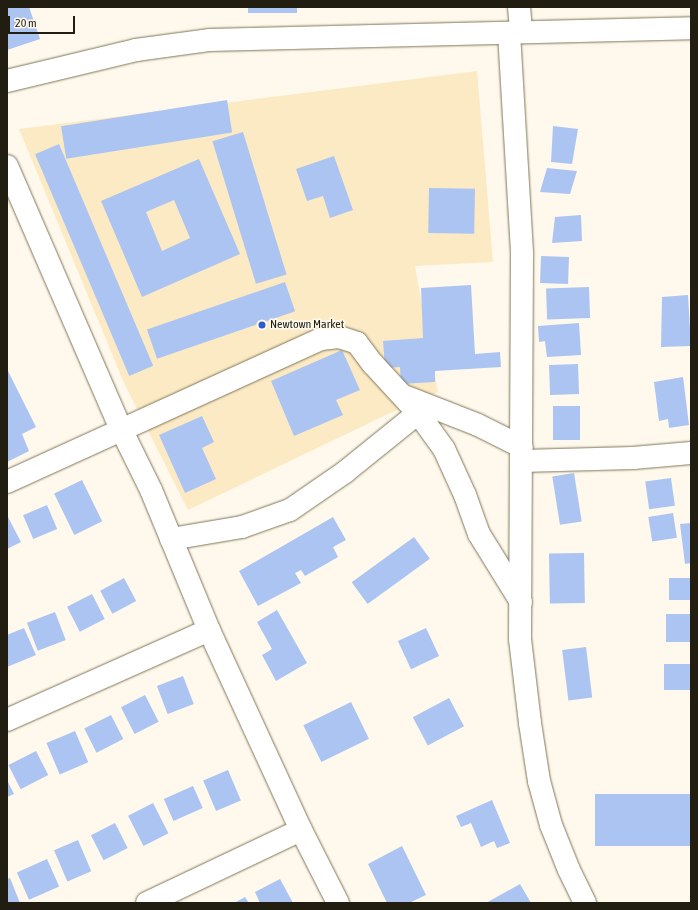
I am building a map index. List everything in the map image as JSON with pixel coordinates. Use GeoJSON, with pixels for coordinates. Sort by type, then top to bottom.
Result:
{"type":"FeatureCollection","features":[{"type":"Feature","properties":{"kind":"street"},"geometry":{"type":"LineString","coordinates":[[519,7],[515,32],[522,255],[520,639],[530,723],[539,781],[551,825],[569,870],[585,903]]}},
{"type":"Feature","properties":{"kind":"street"},"geometry":{"type":"LineString","coordinates":[[7,81],[136,50],[210,40],[691,28]]}},
{"type":"Feature","properties":{"kind":"street"},"geometry":{"type":"LineString","coordinates":[[7,166],[121,429],[151,490],[209,630],[301,830],[338,903]]}},
{"type":"Feature","properties":{"kind":"street"},"geometry":{"type":"LineString","coordinates":[[7,482],[121,429],[322,340],[339,337],[357,343],[418,413],[444,449],[465,495],[479,534],[521,602]]}},
{"type":"Feature","properties":{"kind":"street"},"geometry":{"type":"LineString","coordinates":[[400,394],[478,425],[522,454],[633,458],[691,453]]}},
{"type":"Feature","properties":{"kind":"street"},"geometry":{"type":"LineString","coordinates":[[171,539],[242,527],[290,510],[346,472],[418,413]]}},
{"type":"Feature","properties":{"kind":"street"},"geometry":{"type":"LineString","coordinates":[[7,720],[209,630]]}},
{"type":"Feature","properties":{"kind":"street"},"geometry":{"type":"LineString","coordinates":[[147,903],[301,830]]}},
{"type":"Feature","properties":{"kind":"shaded area","name":"Newtown Market"},"geometry":{"type":"Polygon","coordinates":[[[477,71],[493,262],[415,266],[438,392],[384,416],[188,510],[124,383],[19,129],[477,71]]]}},
{"type":"Feature","properties":{"kind":"building"},"geometry":{"type":"Polygon","coordinates":[[[7,7],[29,7],[40,39],[7,50],[7,7]]]}},
{"type":"Feature","properties":{"kind":"building"},"geometry":{"type":"Polygon","coordinates":[[[248,7],[297,7],[297,13],[248,13],[248,7]]]}},
{"type":"Feature","properties":{"kind":"building"},"geometry":{"type":"Polygon","coordinates":[[[227,100],[232,133],[66,159],[61,126],[227,100]]]}},
{"type":"Feature","properties":{"kind":"building"},"geometry":{"type":"Polygon","coordinates":[[[553,126],[578,129],[572,164],[551,162],[553,126]]]}},
{"type":"Feature","properties":{"kind":"building"},"geometry":{"type":"Polygon","coordinates":[[[243,132],[287,274],[256,284],[212,141],[243,132]]]}},
{"type":"Feature","properties":{"kind":"building"},"geometry":{"type":"Polygon","coordinates":[[[59,144],[153,366],[129,376],[35,154],[59,144]]]}},
{"type":"Feature","properties":{"kind":"building"},"geometry":{"type":"Polygon","coordinates":[[[334,156],[353,210],[330,218],[323,196],[307,201],[296,169],[334,156]]]}},
{"type":"Feature","properties":{"kind":"building"},"geometry":{"type":"Polygon","coordinates":[[[199,159],[240,254],[142,297],[101,201],[199,159]],[[174,200],[146,212],[162,251],[190,238],[174,200]]]}},
{"type":"Feature","properties":{"kind":"building"},"geometry":{"type":"Polygon","coordinates":[[[547,168],[577,171],[570,194],[540,192],[547,168]]]}},
{"type":"Feature","properties":{"kind":"building"},"geometry":{"type":"Polygon","coordinates":[[[429,188],[475,189],[474,234],[428,233],[429,188]]]}},
{"type":"Feature","properties":{"kind":"building"},"geometry":{"type":"Polygon","coordinates":[[[581,215],[582,241],[552,243],[555,217],[581,215]]]}},
{"type":"Feature","properties":{"kind":"building"},"geometry":{"type":"Polygon","coordinates":[[[541,256],[569,257],[568,284],[540,283],[541,256]]]}},
{"type":"Feature","properties":{"kind":"building"},"geometry":{"type":"Polygon","coordinates":[[[285,282],[295,311],[157,359],[147,330],[285,282]]]}},
{"type":"Feature","properties":{"kind":"building"},"geometry":{"type":"Polygon","coordinates":[[[471,285],[475,354],[500,352],[501,367],[435,371],[435,382],[401,384],[400,367],[385,368],[383,341],[423,338],[421,288],[471,285]]]}},
{"type":"Feature","properties":{"kind":"building"},"geometry":{"type":"Polygon","coordinates":[[[589,287],[590,318],[547,319],[546,289],[589,287]]]}},
{"type":"Feature","properties":{"kind":"building"},"geometry":{"type":"Polygon","coordinates":[[[688,295],[691,346],[661,347],[662,297],[688,295]]]}},
{"type":"Feature","properties":{"kind":"building"},"geometry":{"type":"Polygon","coordinates":[[[579,323],[581,355],[547,357],[545,341],[539,342],[538,326],[579,323]]]}},
{"type":"Feature","properties":{"kind":"building"},"geometry":{"type":"Polygon","coordinates":[[[342,350],[360,390],[336,400],[343,415],[294,436],[271,381],[342,350]]]}},
{"type":"Feature","properties":{"kind":"building"},"geometry":{"type":"Polygon","coordinates":[[[578,364],[579,394],[550,395],[549,365],[578,364]]]}},
{"type":"Feature","properties":{"kind":"building"},"geometry":{"type":"Polygon","coordinates":[[[7,369],[36,427],[22,434],[29,451],[7,462],[7,369]]]}},
{"type":"Feature","properties":{"kind":"building"},"geometry":{"type":"Polygon","coordinates":[[[683,377],[689,425],[669,428],[668,419],[659,421],[654,382],[683,377]]]}},
{"type":"Feature","properties":{"kind":"building"},"geometry":{"type":"Polygon","coordinates":[[[553,406],[580,406],[580,440],[553,440],[553,406]]]}},
{"type":"Feature","properties":{"kind":"building"},"geometry":{"type":"Polygon","coordinates":[[[202,416],[214,442],[202,448],[216,479],[185,493],[159,435],[202,416]]]}},
{"type":"Feature","properties":{"kind":"building"},"geometry":{"type":"Polygon","coordinates":[[[574,473],[582,521],[560,525],[552,476],[574,473]]]}},
{"type":"Feature","properties":{"kind":"building"},"geometry":{"type":"Polygon","coordinates":[[[671,478],[675,506],[649,509],[645,482],[671,478]]]}},
{"type":"Feature","properties":{"kind":"building"},"geometry":{"type":"Polygon","coordinates":[[[82,480],[102,521],[74,535],[54,494],[82,480]]]}},
{"type":"Feature","properties":{"kind":"building"},"geometry":{"type":"Polygon","coordinates":[[[47,505],[57,529],[33,539],[23,515],[47,505]]]}},
{"type":"Feature","properties":{"kind":"building"},"geometry":{"type":"Polygon","coordinates":[[[673,513],[677,538],[652,542],[648,517],[673,513]]]}},
{"type":"Feature","properties":{"kind":"building"},"geometry":{"type":"Polygon","coordinates":[[[7,517],[21,542],[7,549],[7,517]]]}},
{"type":"Feature","properties":{"kind":"building"},"geometry":{"type":"Polygon","coordinates":[[[333,517],[346,540],[333,547],[338,557],[305,576],[301,570],[295,573],[301,583],[258,606],[239,571],[333,517]]]}},
{"type":"Feature","properties":{"kind":"building"},"geometry":{"type":"Polygon","coordinates":[[[691,523],[691,563],[685,564],[680,524],[691,523]]]}},
{"type":"Feature","properties":{"kind":"building"},"geometry":{"type":"Polygon","coordinates":[[[414,537],[430,559],[368,604],[352,582],[414,537]]]}},
{"type":"Feature","properties":{"kind":"building"},"geometry":{"type":"Polygon","coordinates":[[[584,553],[585,603],[550,604],[549,554],[584,553]]]}},
{"type":"Feature","properties":{"kind":"building"},"geometry":{"type":"Polygon","coordinates":[[[124,578],[136,601],[112,614],[100,591],[124,578]]]}},
{"type":"Feature","properties":{"kind":"building"},"geometry":{"type":"Polygon","coordinates":[[[669,578],[691,578],[691,600],[669,600],[669,578]]]}},
{"type":"Feature","properties":{"kind":"building"},"geometry":{"type":"Polygon","coordinates":[[[92,594],[105,619],[80,632],[67,607],[92,594]]]}},
{"type":"Feature","properties":{"kind":"building"},"geometry":{"type":"Polygon","coordinates":[[[277,610],[307,663],[276,681],[262,655],[272,649],[257,622],[277,610]]]}},
{"type":"Feature","properties":{"kind":"building"},"geometry":{"type":"Polygon","coordinates":[[[55,612],[66,640],[38,651],[27,623],[55,612]]]}},
{"type":"Feature","properties":{"kind":"building"},"geometry":{"type":"Polygon","coordinates":[[[666,614],[691,614],[691,642],[666,642],[666,614]]]}},
{"type":"Feature","properties":{"kind":"building"},"geometry":{"type":"Polygon","coordinates":[[[24,628],[36,655],[7,667],[7,635],[24,628]]]}},
{"type":"Feature","properties":{"kind":"building"},"geometry":{"type":"Polygon","coordinates":[[[426,628],[439,656],[411,669],[398,641],[426,628]]]}},
{"type":"Feature","properties":{"kind":"building"},"geometry":{"type":"Polygon","coordinates":[[[586,647],[592,698],[568,701],[562,650],[586,647]]]}},
{"type":"Feature","properties":{"kind":"building"},"geometry":{"type":"Polygon","coordinates":[[[664,664],[691,664],[691,690],[664,690],[664,664]]]}},
{"type":"Feature","properties":{"kind":"building"},"geometry":{"type":"Polygon","coordinates":[[[183,676],[194,704],[168,714],[157,686],[183,676]]]}},
{"type":"Feature","properties":{"kind":"building"},"geometry":{"type":"Polygon","coordinates":[[[145,695],[159,722],[135,734],[121,707],[145,695]]]}},
{"type":"Feature","properties":{"kind":"building"},"geometry":{"type":"Polygon","coordinates":[[[449,698],[464,726],[428,746],[413,717],[449,698]]]}},
{"type":"Feature","properties":{"kind":"building"},"geometry":{"type":"Polygon","coordinates":[[[351,702],[369,739],[321,762],[303,725],[351,702]]]}},
{"type":"Feature","properties":{"kind":"building"},"geometry":{"type":"Polygon","coordinates":[[[111,715],[123,739],[97,753],[84,729],[111,715]]]}},
{"type":"Feature","properties":{"kind":"building"},"geometry":{"type":"Polygon","coordinates":[[[75,731],[88,762],[60,774],[46,743],[75,731]]]}},
{"type":"Feature","properties":{"kind":"building"},"geometry":{"type":"Polygon","coordinates":[[[36,751],[48,775],[21,789],[8,765],[36,751]]]}},
{"type":"Feature","properties":{"kind":"building"},"geometry":{"type":"Polygon","coordinates":[[[228,770],[241,800],[216,811],[203,781],[228,770]]]}},
{"type":"Feature","properties":{"kind":"building"},"geometry":{"type":"Polygon","coordinates":[[[7,780],[14,794],[7,797],[7,780]]]}},
{"type":"Feature","properties":{"kind":"building"},"geometry":{"type":"Polygon","coordinates":[[[193,786],[203,808],[174,821],[164,799],[193,786]]]}},
{"type":"Feature","properties":{"kind":"building"},"geometry":{"type":"Polygon","coordinates":[[[595,794],[691,794],[691,846],[595,846],[595,794]]]}},
{"type":"Feature","properties":{"kind":"building"},"geometry":{"type":"Polygon","coordinates":[[[492,800],[510,843],[497,848],[494,841],[481,847],[471,823],[461,827],[456,816],[492,800]]]}},
{"type":"Feature","properties":{"kind":"building"},"geometry":{"type":"Polygon","coordinates":[[[153,803],[168,833],[143,846],[128,816],[153,803]]]}},
{"type":"Feature","properties":{"kind":"building"},"geometry":{"type":"Polygon","coordinates":[[[115,823],[128,848],[104,860],[91,835],[115,823]]]}},
{"type":"Feature","properties":{"kind":"building"},"geometry":{"type":"Polygon","coordinates":[[[78,840],[91,871],[67,881],[54,850],[78,840]]]}},
{"type":"Feature","properties":{"kind":"building"},"geometry":{"type":"Polygon","coordinates":[[[402,846],[426,895],[409,903],[387,903],[368,864],[402,846]]]}},
{"type":"Feature","properties":{"kind":"building"},"geometry":{"type":"Polygon","coordinates":[[[47,859],[59,886],[29,900],[17,872],[47,859]]]}},
{"type":"Feature","properties":{"kind":"building"},"geometry":{"type":"Polygon","coordinates":[[[10,878],[20,903],[7,903],[7,879],[10,878]]]}},
{"type":"Feature","properties":{"kind":"building"},"geometry":{"type":"Polygon","coordinates":[[[280,879],[293,903],[260,903],[255,892],[280,879]]]}},
{"type":"Feature","properties":{"kind":"building"},"geometry":{"type":"Polygon","coordinates":[[[520,884],[531,903],[486,903],[520,884]]]}},
{"type":"Feature","properties":{"kind":"building"},"geometry":{"type":"Polygon","coordinates":[[[245,897],[249,903],[234,903],[245,897]]]}},
{"type":"Feature","properties":{"kind":"place","name":"Newtown Market"},"geometry":{"type":"Point","coordinates":[262,325]}}]}
